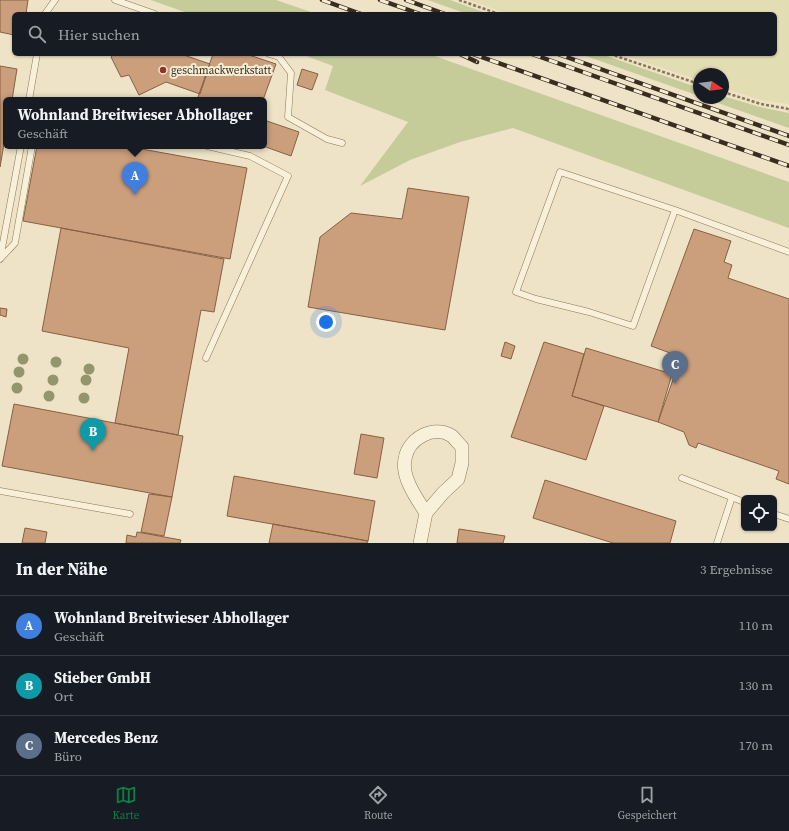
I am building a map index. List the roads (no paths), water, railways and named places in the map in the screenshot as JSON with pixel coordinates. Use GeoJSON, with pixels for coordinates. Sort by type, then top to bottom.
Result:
{"type":"FeatureCollection","features":[{"type":"Feature","properties":{"kind":"street"},"geometry":{"type":"LineString","coordinates":[[420,543],[426,513],[443,493],[458,479],[462,464],[462,447],[452,436],[437,431],[427,433],[413,442],[404,459],[405,472],[409,483],[415,497],[426,513]]}},
{"type":"Feature","properties":{"kind":"lane"},"geometry":{"type":"LineString","coordinates":[[46,12],[55,0]]}},
{"type":"Feature","properties":{"kind":"lane"},"geometry":{"type":"LineString","coordinates":[[115,0],[149,12]]}},
{"type":"Feature","properties":{"kind":"lane"},"geometry":{"type":"LineString","coordinates":[[30,97],[38,56]]}},
{"type":"Feature","properties":{"kind":"lane"},"geometry":{"type":"LineString","coordinates":[[276,56],[279,57],[291,73],[288,117],[327,139],[342,143]]}},
{"type":"Feature","properties":{"kind":"lane"},"geometry":{"type":"LineString","coordinates":[[0,259],[20,149]]}},
{"type":"Feature","properties":{"kind":"lane"},"geometry":{"type":"LineString","coordinates":[[0,259],[15,243],[31,149]]}},
{"type":"Feature","properties":{"kind":"lane"},"geometry":{"type":"LineString","coordinates":[[206,358],[288,176],[250,156],[220,149]]}},
{"type":"Feature","properties":{"kind":"lane"},"geometry":{"type":"LineString","coordinates":[[675,210],[633,326],[516,292],[560,172],[675,210],[789,252]]}},
{"type":"Feature","properties":{"kind":"lane"},"geometry":{"type":"LineString","coordinates":[[682,478],[741,501]]}},
{"type":"Feature","properties":{"kind":"lane"},"geometry":{"type":"LineString","coordinates":[[0,491],[130,514]]}},
{"type":"Feature","properties":{"kind":"lane"},"geometry":{"type":"LineString","coordinates":[[717,543],[732,497]]}},
{"type":"Feature","properties":{"kind":"lane"},"geometry":{"type":"LineString","coordinates":[[777,515],[789,519]]}},
{"type":"Feature","properties":{"kind":"railway"},"geometry":{"type":"LineString","coordinates":[[322,0],[355,12]]}},
{"type":"Feature","properties":{"kind":"railway"},"geometry":{"type":"LineString","coordinates":[[380,0],[414,12]]}},
{"type":"Feature","properties":{"kind":"railway"},"geometry":{"type":"LineString","coordinates":[[406,0],[439,12]]}},
{"type":"Feature","properties":{"kind":"railway"},"geometry":{"type":"LineString","coordinates":[[464,56],[477,62]]}},
{"type":"Feature","properties":{"kind":"railway"},"geometry":{"type":"LineString","coordinates":[[479,56],[789,166]]}},
{"type":"Feature","properties":{"kind":"railway"},"geometry":{"type":"LineString","coordinates":[[538,56],[789,145]]}},
{"type":"Feature","properties":{"kind":"railway"},"geometry":{"type":"LineString","coordinates":[[564,56],[789,136]]}},
{"type":"Feature","properties":{"kind":"place","name":"geschmackwerkstatt"},"geometry":{"type":"Point","coordinates":[163,70]}},
{"type":"Feature","properties":{"kind":"place","name":"Wohnland Breitwieser Abhollager"},"geometry":{"type":"Point","coordinates":[135,195]}},
{"type":"Feature","properties":{"kind":"place","name":"Mercedes Benz"},"geometry":{"type":"Point","coordinates":[675,384]}},
{"type":"Feature","properties":{"kind":"place","name":"Stieber GmbH"},"geometry":{"type":"Point","coordinates":[93,451]}}]}
